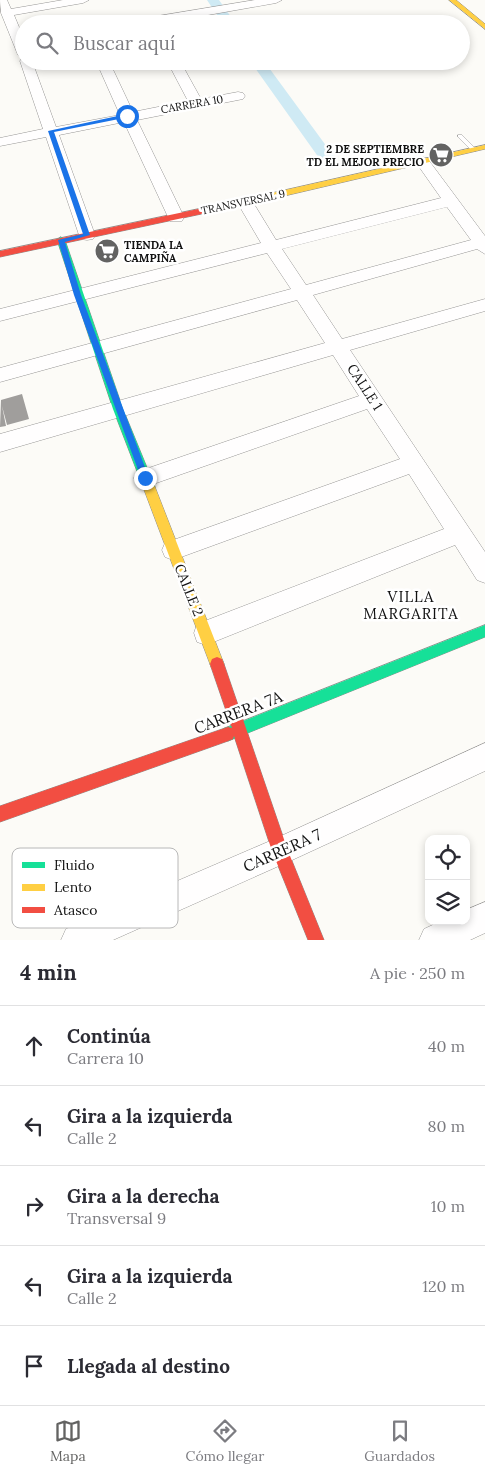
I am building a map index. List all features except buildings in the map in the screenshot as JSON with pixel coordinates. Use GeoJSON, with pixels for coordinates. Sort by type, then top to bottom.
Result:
{"type":"FeatureCollection","features":[{"type":"Feature","properties":{"kind":"street"},"geometry":{"type":"LineString","coordinates":[[2,0],[15,35]]}},
{"type":"Feature","properties":{"kind":"street"},"geometry":{"type":"LineString","coordinates":[[7,13],[83,0]]}},
{"type":"Feature","properties":{"kind":"street"},"geometry":{"type":"LineString","coordinates":[[190,15],[231,5],[276,0]]}},
{"type":"Feature","properties":{"kind":"street"},"geometry":{"type":"LineString","coordinates":[[452,0],[485,27]]}},
{"type":"Feature","properties":{"kind":"street"},"geometry":{"type":"LineString","coordinates":[[29,70],[87,235]]}},
{"type":"Feature","properties":{"kind":"street"},"geometry":{"type":"LineString","coordinates":[[106,70],[176,217]]}},
{"type":"Feature","properties":{"kind":"street"},"geometry":{"type":"LineString","coordinates":[[178,70],[196,103]]}},
{"type":"Feature","properties":{"kind":"street","name":"CARRERA 10"},"geometry":{"type":"LineString","coordinates":[[0,142],[238,96]]}},
{"type":"Feature","properties":{"kind":"street","name":"TRANSVERSAL 9"},"geometry":{"type":"LineString","coordinates":[[0,254],[245,202],[479,149]]}},
{"type":"Feature","properties":{"kind":"street"},"geometry":{"type":"LineString","coordinates":[[0,375],[303,291],[483,246],[477,226],[450,201],[422,161]]}},
{"type":"Feature","properties":{"kind":"street"},"geometry":{"type":"LineString","coordinates":[[0,315],[450,201]]}},
{"type":"Feature","properties":{"kind":"street","name":"CALLE 1"},"geometry":{"type":"LineString","coordinates":[[245,202],[272,247],[303,291],[485,572]]}},
{"type":"Feature","properties":{"kind":"street","name":"CALLE 2"},"geometry":{"type":"LineString","coordinates":[[61,240],[118,409],[206,632],[280,851],[316,940]]}},
{"type":"Feature","properties":{"kind":"street"},"geometry":{"type":"LineString","coordinates":[[0,444],[485,305]]}},
{"type":"Feature","properties":{"kind":"street"},"geometry":{"type":"LineString","coordinates":[[145,478],[373,399]]}},
{"type":"Feature","properties":{"kind":"street"},"geometry":{"type":"LineString","coordinates":[[173,550],[414,463]]}},
{"type":"Feature","properties":{"kind":"street"},"geometry":{"type":"LineString","coordinates":[[206,632],[460,534]]}},
{"type":"Feature","properties":{"kind":"street","name":"CARRERA 7A"},"geometry":{"type":"LineString","coordinates":[[0,814],[240,730],[485,631]]}},
{"type":"Feature","properties":{"kind":"street","name":"CARRERA 7"},"geometry":{"type":"LineString","coordinates":[[178,896],[485,757]]}},
{"type":"Feature","properties":{"kind":"street"},"geometry":{"type":"LineString","coordinates":[[435,940],[485,917]]}},
{"type":"Feature","properties":{"kind":"street","name":"CARRERA 7"},"geometry":{"type":"LineString","coordinates":[[77,940],[104,928]]}},
{"type":"Feature","properties":{"kind":"lane"},"geometry":{"type":"LineString","coordinates":[[460,136],[479,149]]}},
{"type":"Feature","properties":{"kind":"waterway"},"geometry":{"type":"LineString","coordinates":[[213,0],[224,15]]}},
{"type":"Feature","properties":{"kind":"waterway"},"geometry":{"type":"LineString","coordinates":[[264,70],[330,162]]}},
{"type":"Feature","properties":{"kind":"traffic: fast"},"geometry":{"type":"LineString","coordinates":[[61,240],[118,409],[149,487]]}},
{"type":"Feature","properties":{"kind":"traffic: fast"},"geometry":{"type":"LineString","coordinates":[[228,734],[485,631]]}},
{"type":"Feature","properties":{"kind":"traffic: slow"},"geometry":{"type":"LineString","coordinates":[[452,0],[485,27]]}},
{"type":"Feature","properties":{"kind":"traffic: slow"},"geometry":{"type":"LineString","coordinates":[[250,201],[485,147]]}},
{"type":"Feature","properties":{"kind":"traffic: slow"},"geometry":{"type":"LineString","coordinates":[[149,487],[217,664]]}},
{"type":"Feature","properties":{"kind":"traffic: jam"},"geometry":{"type":"LineString","coordinates":[[0,254],[250,201]]}},
{"type":"Feature","properties":{"kind":"traffic: jam"},"geometry":{"type":"LineString","coordinates":[[217,664],[280,851],[316,940]]}},
{"type":"Feature","properties":{"kind":"traffic: jam"},"geometry":{"type":"LineString","coordinates":[[0,814],[228,734]]}},
{"type":"Feature","properties":{"kind":"place","name":"2 DE SEPTIEMBRE TD EL MEJOR PRECIO"},"geometry":{"type":"Point","coordinates":[441,155]}},
{"type":"Feature","properties":{"kind":"place","name":"TIENDA LA CAMPIÑA"},"geometry":{"type":"Point","coordinates":[107,251]}},
{"type":"Feature","properties":{"kind":"district","name":"VILLA MARGARITA"},"geometry":{"type":"Point","coordinates":[411,606]}},
{"type":"Feature","properties":{"kind":"route"},"geometry":{"type":"LineString","coordinates":[[127,116],[50,131],[87,235],[61,240],[118,409],[145,478]]}}]}
